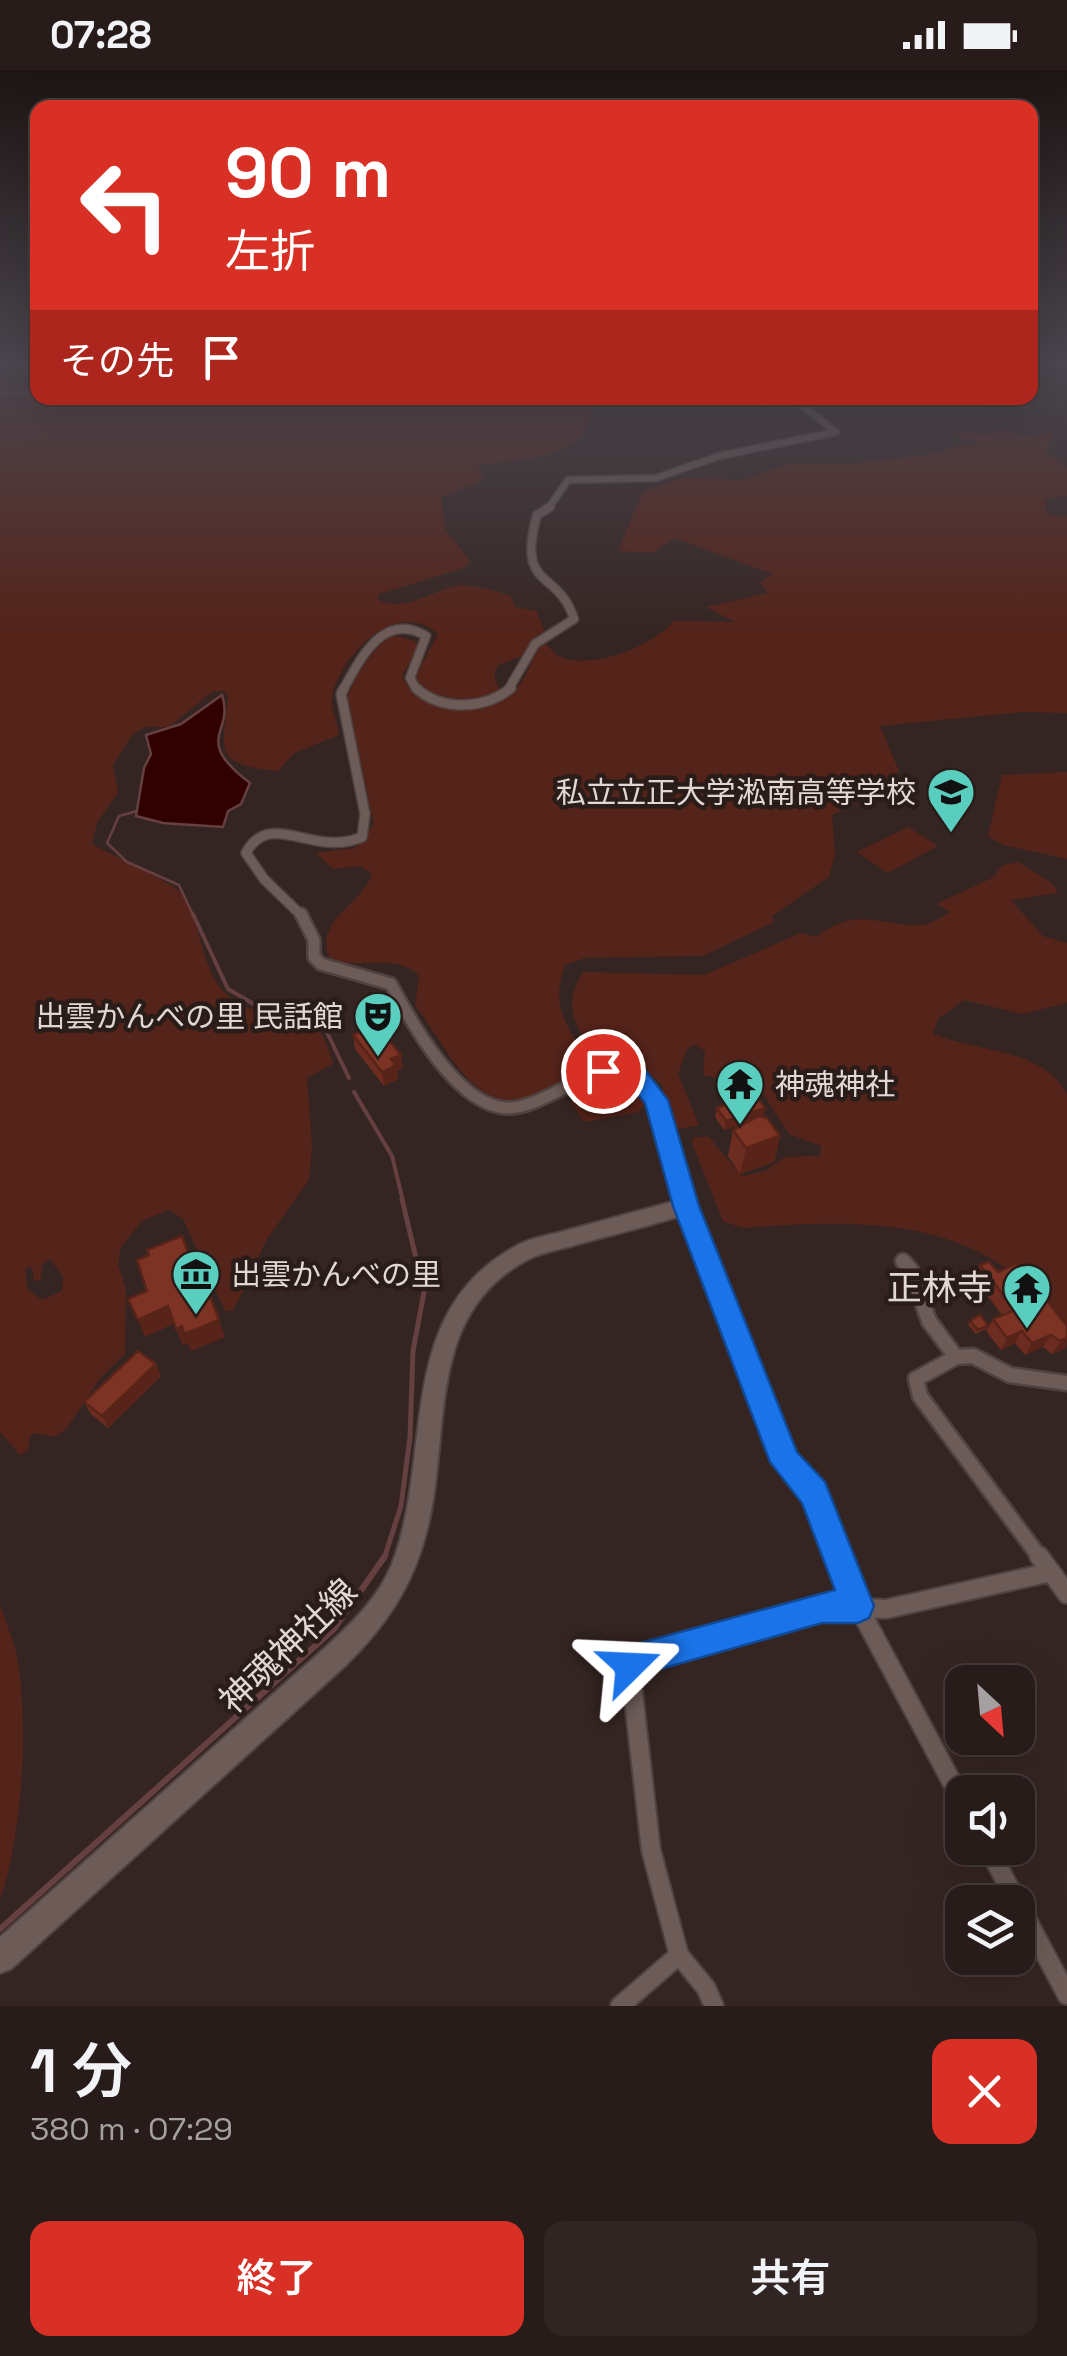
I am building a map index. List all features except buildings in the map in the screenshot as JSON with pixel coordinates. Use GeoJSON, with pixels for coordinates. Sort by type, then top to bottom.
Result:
{"type":"FeatureCollection","features":[{"type":"Feature","properties":{"kind":"main road","name":"神魂神社線"},"geometry":{"type":"LineString","coordinates":[[0,1958],[273,1713],[369,1624],[385,1602],[415,1538],[429,1464],[438,1359],[458,1306],[472,1286],[507,1259],[527,1250],[686,1206]]}},
{"type":"Feature","properties":{"kind":"street"},"geometry":{"type":"LineString","coordinates":[[727,454],[656,478],[568,480],[548,510],[538,514],[528,546],[540,579],[572,608],[574,619],[535,645],[512,687],[500,696],[462,704],[425,696],[410,678],[426,636],[402,627],[380,635],[341,694],[365,814],[362,837],[329,846],[294,833],[274,832],[253,841],[246,853],[305,916],[314,932],[314,956],[321,964],[391,984],[416,1032],[460,1084],[484,1101],[520,1108],[603,1071],[629,1073],[644,1081],[665,1120],[686,1206],[786,1462],[814,1493],[858,1606],[948,1775]]}},
{"type":"Feature","properties":{"kind":"street"},"geometry":{"type":"LineString","coordinates":[[903,1262],[910,1270],[928,1322],[956,1357]]}},
{"type":"Feature","properties":{"kind":"street"},"geometry":{"type":"LineString","coordinates":[[1067,1383],[1010,1375],[974,1356],[956,1357],[916,1380],[920,1396],[1067,1594]]}},
{"type":"Feature","properties":{"kind":"street"},"geometry":{"type":"LineString","coordinates":[[714,2006],[706,1988],[679,1955],[652,1850],[630,1666],[641,1658],[822,1606],[886,1608],[1051,1572]]}},
{"type":"Feature","properties":{"kind":"street"},"geometry":{"type":"LineString","coordinates":[[1035,1936],[1067,1994]]}},
{"type":"Feature","properties":{"kind":"street"},"geometry":{"type":"LineString","coordinates":[[620,2006],[679,1955]]}},
{"type":"Feature","properties":{"kind":"shaded area"},"geometry":{"type":"Polygon","coordinates":[[[0,454],[546,454],[478,466],[483,476],[477,483],[441,497],[445,529],[471,562],[464,568],[379,594],[378,600],[398,604],[467,585],[511,596],[515,607],[536,611],[545,632],[522,656],[498,665],[494,675],[500,692],[458,699],[417,685],[416,675],[438,634],[422,624],[405,622],[372,636],[346,665],[332,698],[339,735],[294,753],[278,771],[241,764],[226,752],[228,696],[223,691],[212,692],[169,727],[145,727],[132,735],[113,765],[118,792],[97,823],[92,844],[175,887],[192,913],[209,968],[222,990],[238,1004],[255,1010],[299,1014],[312,1022],[323,1037],[333,1064],[307,1078],[312,1146],[309,1180],[267,1239],[233,1311],[225,1311],[183,1219],[169,1210],[142,1221],[121,1247],[118,1264],[126,1289],[125,1354],[100,1378],[67,1428],[55,1437],[35,1433],[30,1437],[28,1450],[20,1455],[0,1432],[0,454]],[[50,1259],[43,1264],[40,1281],[34,1280],[32,1267],[25,1268],[28,1290],[42,1300],[62,1291],[63,1277],[50,1259]]]}},
{"type":"Feature","properties":{"kind":"shaded area"},"geometry":{"type":"Polygon","coordinates":[[[931,454],[1048,454],[1067,468],[1067,496],[1044,499],[1048,515],[1067,516],[1067,713],[1022,712],[880,726],[899,771],[874,794],[832,815],[835,854],[829,877],[772,916],[774,922],[703,956],[585,958],[565,965],[560,1002],[571,1033],[586,1055],[580,1066],[548,1090],[523,1099],[501,1099],[483,1091],[453,1061],[415,1006],[419,976],[400,965],[330,958],[328,933],[333,923],[372,874],[360,866],[333,869],[316,853],[355,848],[374,824],[347,698],[357,673],[385,638],[398,636],[420,643],[402,676],[411,689],[437,705],[470,709],[487,706],[515,690],[543,642],[561,657],[590,661],[639,646],[674,621],[735,622],[706,607],[768,593],[760,583],[773,574],[674,538],[652,553],[618,551],[642,493],[682,478],[742,480],[787,464],[852,464],[931,454]]]}},
{"type":"Feature","properties":{"kind":"shaded area"},"geometry":{"type":"Polygon","coordinates":[[[222,695],[225,708],[219,746],[232,768],[250,783],[241,804],[228,811],[223,827],[163,823],[136,816],[144,768],[151,754],[146,735],[181,724],[222,695]]]}},
{"type":"Feature","properties":{"kind":"shaded area"},"geometry":{"type":"Polygon","coordinates":[[[1067,772],[1067,859],[1003,845],[988,836],[1002,775],[1067,772]]]}},
{"type":"Feature","properties":{"kind":"shaded area"},"geometry":{"type":"Polygon","coordinates":[[[908,827],[938,846],[888,873],[857,852],[908,827]]]}},
{"type":"Feature","properties":{"kind":"shaded area"},"geometry":{"type":"Polygon","coordinates":[[[1019,862],[1053,884],[1058,893],[1011,900],[1043,936],[1067,943],[1067,1003],[1022,1014],[964,1000],[938,1019],[933,1034],[1026,1060],[1056,1079],[1067,1094],[1067,1333],[1022,1280],[958,1243],[888,1227],[815,1224],[742,1228],[723,1221],[692,1143],[694,1137],[709,1137],[742,1176],[765,1171],[785,1157],[820,1156],[821,1146],[789,1134],[759,1087],[703,1075],[705,1051],[694,1044],[687,1049],[678,1074],[699,1125],[678,1129],[668,1115],[662,1085],[643,1067],[638,1045],[589,1047],[578,1027],[572,1002],[583,972],[704,975],[801,933],[816,937],[856,919],[925,925],[951,912],[936,904],[992,878],[1003,865],[1019,862]]]}},
{"type":"Feature","properties":{"kind":"shaded area"},"geometry":{"type":"Polygon","coordinates":[[[627,1079],[642,1088],[647,1102],[638,1112],[584,1121],[570,1102],[586,1089],[627,1079]]]}},
{"type":"Feature","properties":{"kind":"shaded area"},"geometry":{"type":"Polygon","coordinates":[[[0,1604],[17,1656],[23,1746],[19,1811],[0,1900],[0,1604]]]}},
{"type":"Feature","properties":{"kind":"waterway"},"geometry":{"type":"LineString","coordinates":[[137,811],[119,816],[107,843],[127,862],[179,885],[194,917]]}},
{"type":"Feature","properties":{"kind":"waterway"},"geometry":{"type":"LineString","coordinates":[[193,914],[228,989],[257,1006],[311,1014],[321,1020],[349,1078]]}},
{"type":"Feature","properties":{"kind":"waterway"},"geometry":{"type":"LineString","coordinates":[[354,1092],[392,1156],[403,1201]]}},
{"type":"Feature","properties":{"kind":"waterway"},"geometry":{"type":"LineString","coordinates":[[385,1556],[401,1506],[410,1437],[413,1351],[424,1292],[402,1199]]}},
{"type":"Feature","properties":{"kind":"waterway"},"geometry":{"type":"LineString","coordinates":[[0,1929],[334,1629],[385,1556]]}},
{"type":"Feature","properties":{"kind":"place","name":"私立立正大学淞南高等学校"},"geometry":{"type":"Point","coordinates":[951,834]}},
{"type":"Feature","properties":{"kind":"place","name":"出雲かんべの里 民話館"},"geometry":{"type":"Point","coordinates":[378,1058]}},
{"type":"Feature","properties":{"kind":"place","name":"神魂神社"},"geometry":{"type":"Point","coordinates":[740,1126]}},
{"type":"Feature","properties":{"kind":"place","name":"出雲かんべの里"},"geometry":{"type":"Point","coordinates":[196,1316]}},
{"type":"Feature","properties":{"kind":"place","name":"正林寺"},"geometry":{"type":"Point","coordinates":[1027,1330]}},
{"type":"Feature","properties":{"kind":"route"},"geometry":{"type":"LineString","coordinates":[[603,1071],[636,1076],[656,1100],[665,1120],[686,1206],[786,1462],[814,1493],[858,1606],[822,1606],[641,1658],[630,1666]]}}]}
